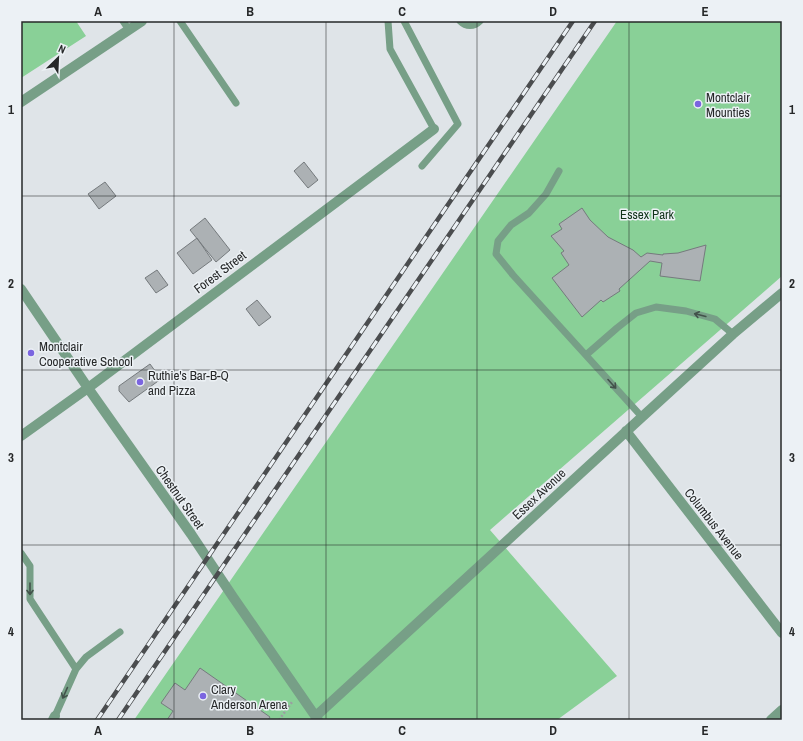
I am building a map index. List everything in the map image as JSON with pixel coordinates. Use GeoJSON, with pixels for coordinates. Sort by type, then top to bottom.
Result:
{"type":"FeatureCollection","features":[{"type":"Feature","properties":{"kind":"street"},"geometry":{"type":"LineString","coordinates":[[21,102],[142,21]]}},
{"type":"Feature","properties":{"kind":"street","name":"Forest Street"},"geometry":{"type":"LineString","coordinates":[[21,436],[88,388],[434,129]]}},
{"type":"Feature","properties":{"kind":"street","name":"Chestnut Street"},"geometry":{"type":"LineString","coordinates":[[21,289],[317,718]]}},
{"type":"Feature","properties":{"kind":"street","name":"Essex Avenue"},"geometry":{"type":"LineString","coordinates":[[317,718],[626,431],[733,334],[782,293]]}},
{"type":"Feature","properties":{"kind":"street","name":"Columbus Avenue"},"geometry":{"type":"LineString","coordinates":[[626,431],[782,632]]}},
{"type":"Feature","properties":{"kind":"street"},"geometry":{"type":"LineString","coordinates":[[771,720],[782,710]]}},
{"type":"Feature","properties":{"kind":"lane"},"geometry":{"type":"LineString","coordinates":[[123,21],[129,30]]}},
{"type":"Feature","properties":{"kind":"lane"},"geometry":{"type":"LineString","coordinates":[[180,21],[236,103]]}},
{"type":"Feature","properties":{"kind":"lane"},"geometry":{"type":"LineString","coordinates":[[388,21],[390,49],[434,129]]}},
{"type":"Feature","properties":{"kind":"lane"},"geometry":{"type":"LineString","coordinates":[[404,21],[458,124],[422,166]]}},
{"type":"Feature","properties":{"kind":"lane"},"geometry":{"type":"LineString","coordinates":[[460,21],[470,26],[477,24],[480,21]]}},
{"type":"Feature","properties":{"kind":"lane"},"geometry":{"type":"LineString","coordinates":[[559,170],[546,194],[534,209],[511,226],[498,241],[496,254],[642,417]]}},
{"type":"Feature","properties":{"kind":"lane"},"geometry":{"type":"LineString","coordinates":[[586,355],[636,313],[656,307],[686,311],[715,318],[733,334]]}},
{"type":"Feature","properties":{"kind":"lane"},"geometry":{"type":"LineString","coordinates":[[21,553],[30,566],[30,599],[76,669]]}},
{"type":"Feature","properties":{"kind":"lane"},"geometry":{"type":"LineString","coordinates":[[54,718],[76,669],[86,657],[120,632]]}},
{"type":"Feature","properties":{"kind":"path"},"geometry":{"type":"LineString","coordinates":[[279,720],[299,692]]}},
{"type":"Feature","properties":{"kind":"green space"},"geometry":{"type":"Polygon","coordinates":[[[21,21],[76,21],[86,36],[21,78],[21,21]]]}},
{"type":"Feature","properties":{"kind":"green space","name":"Essex Park"},"geometry":{"type":"Polygon","coordinates":[[[617,21],[782,21],[782,276],[490,530],[617,676],[557,720],[134,720],[617,21]]]}},
{"type":"Feature","properties":{"kind":"building"},"geometry":{"type":"Polygon","coordinates":[[[304,162],[318,180],[308,188],[294,171],[304,162]]]}},
{"type":"Feature","properties":{"kind":"building"},"geometry":{"type":"Polygon","coordinates":[[[105,182],[116,196],[99,209],[88,194],[105,182]]]}},
{"type":"Feature","properties":{"kind":"building"},"geometry":{"type":"Polygon","coordinates":[[[582,208],[590,220],[608,237],[633,250],[641,257],[647,253],[663,255],[678,253],[706,245],[700,281],[660,276],[662,263],[650,261],[619,289],[620,291],[603,302],[601,300],[582,317],[552,278],[569,265],[561,253],[564,251],[551,236],[562,229],[559,224],[582,208]]]}},
{"type":"Feature","properties":{"kind":"building"},"geometry":{"type":"Polygon","coordinates":[[[205,218],[230,250],[216,262],[190,230],[205,218]]]}},
{"type":"Feature","properties":{"kind":"building"},"geometry":{"type":"Polygon","coordinates":[[[197,238],[212,260],[193,274],[177,253],[197,238]]]}},
{"type":"Feature","properties":{"kind":"building"},"geometry":{"type":"Polygon","coordinates":[[[157,270],[168,285],[156,293],[145,278],[157,270]]]}},
{"type":"Feature","properties":{"kind":"building"},"geometry":{"type":"Polygon","coordinates":[[[257,300],[271,317],[259,326],[246,309],[257,300]]]}},
{"type":"Feature","properties":{"kind":"building","name":"Ruthie's Bar-B-Q and Pizza"},"geometry":{"type":"Polygon","coordinates":[[[150,364],[161,379],[129,402],[119,391],[119,386],[150,364]]]}},
{"type":"Feature","properties":{"kind":"building","name":"Clary Anderson Arena"},"geometry":{"type":"Polygon","coordinates":[[[200,668],[270,717],[268,720],[167,720],[173,711],[161,703],[175,683],[185,690],[200,668]]]}},
{"type":"Feature","properties":{"kind":"railway"},"geometry":{"type":"LineString","coordinates":[[97,720],[573,21]]}},
{"type":"Feature","properties":{"kind":"railway"},"geometry":{"type":"LineString","coordinates":[[118,720],[595,21]]}},
{"type":"Feature","properties":{"kind":"place","name":"Montclair Mounties"},"geometry":{"type":"Point","coordinates":[698,104]}},
{"type":"Feature","properties":{"kind":"place","name":"Montclair Cooperative School"},"geometry":{"type":"Point","coordinates":[31,353]}},
{"type":"Feature","properties":{"kind":"place","name":"Ruthie's Bar-B-Q and Pizza"},"geometry":{"type":"Point","coordinates":[140,382]}},
{"type":"Feature","properties":{"kind":"place","name":"Clary Anderson Arena"},"geometry":{"type":"Point","coordinates":[203,696]}}]}
